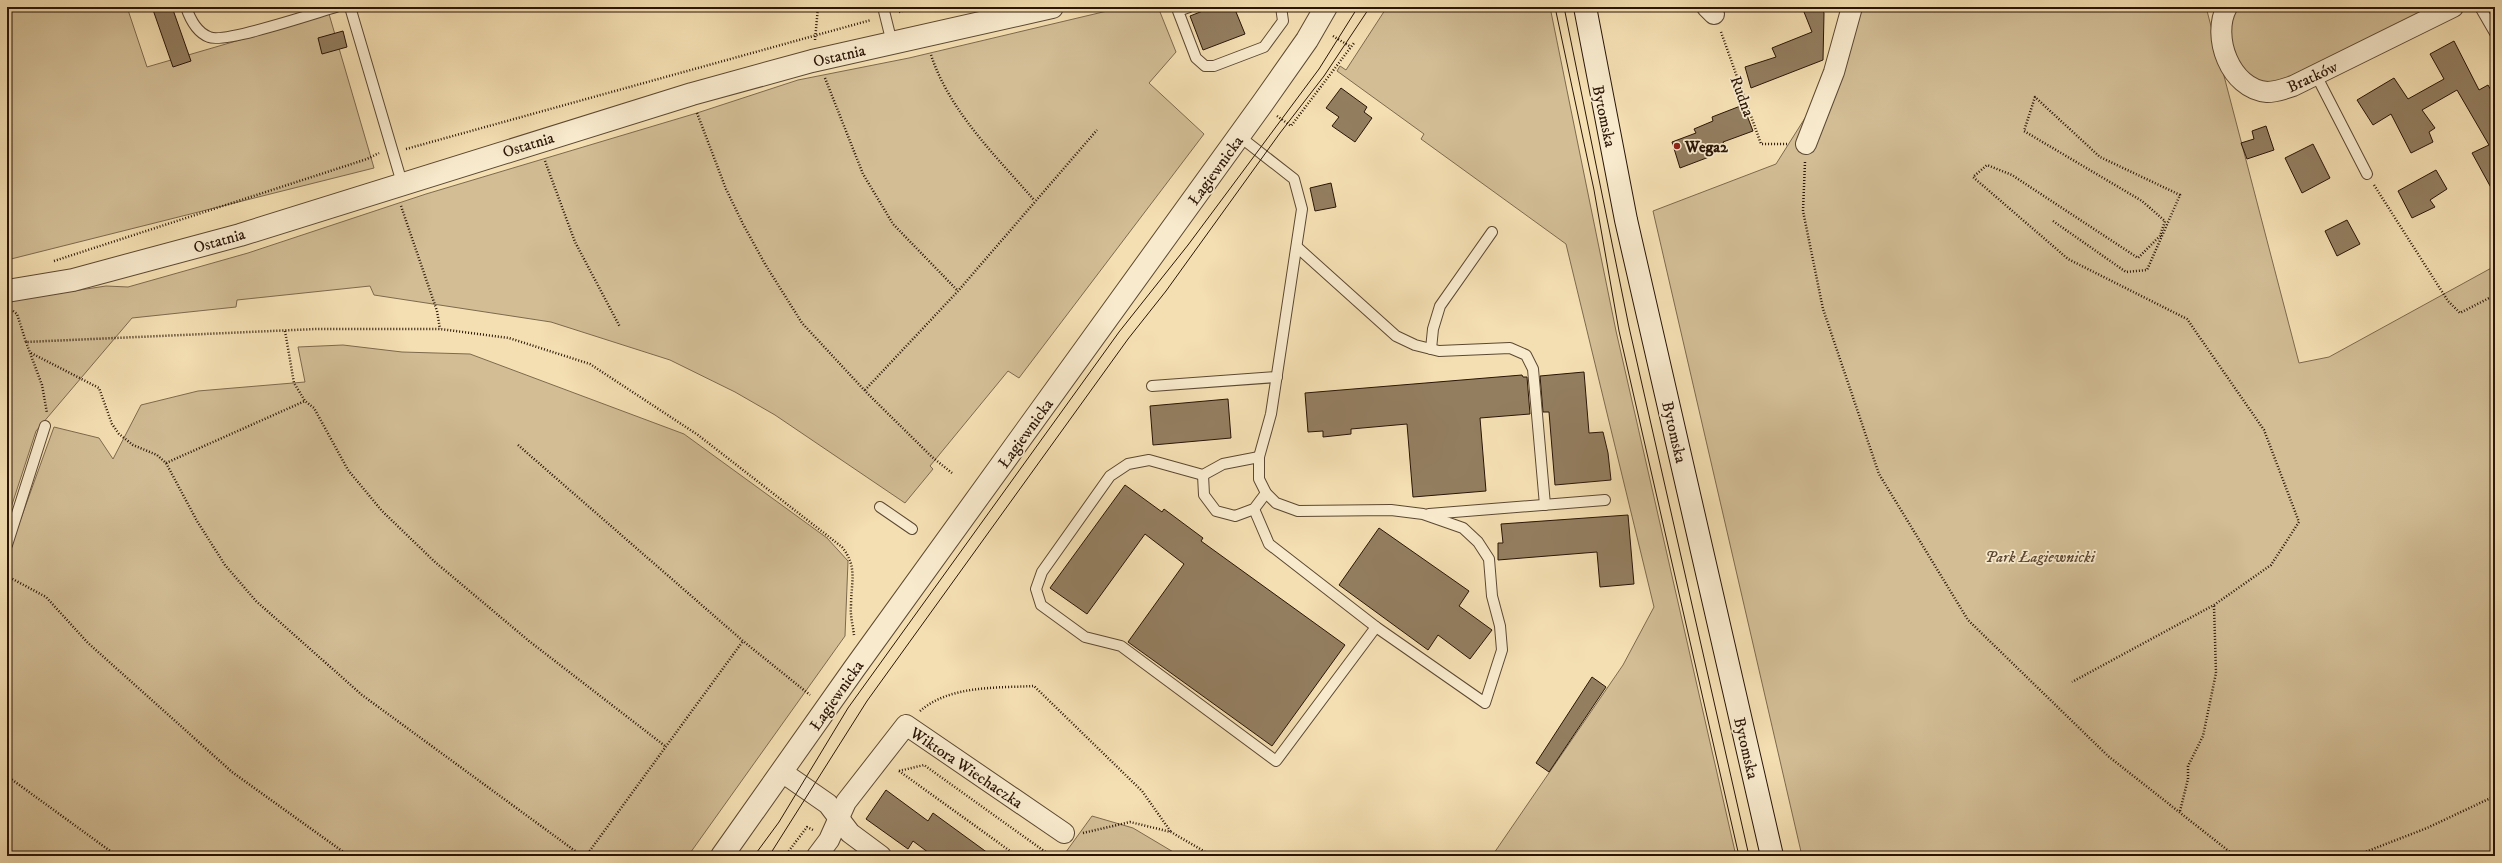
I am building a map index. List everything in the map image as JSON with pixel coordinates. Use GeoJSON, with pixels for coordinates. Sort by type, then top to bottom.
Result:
{"type":"FeatureCollection","features":[{"type":"Feature","properties":{"kind":"street","name":"Ostatnia"},"geometry":{"type":"LineString","coordinates":[[7,291],[72,280],[400,193],[692,94],[818,66],[892,43],[1052,7]]}},
{"type":"Feature","properties":{"kind":"street","name":"Łagiewnicka"},"geometry":{"type":"LineString","coordinates":[[722,856],[1239,136],[1307,40],[1326,7]]}},
{"type":"Feature","properties":{"kind":"street","name":"Bytomska"},"geometry":{"type":"LineString","coordinates":[[1585,7],[1625,214],[1772,856]]}},
{"type":"Feature","properties":{"kind":"street"},"geometry":{"type":"LineString","coordinates":[[1806,144],[1834,72],[1852,7]]}},
{"type":"Feature","properties":{"kind":"street","name":"Bratków"},"geometry":{"type":"LineString","coordinates":[[2227,7],[2224,14],[2221,31],[2222,44],[2234,71],[2243,82],[2266,92],[2279,91],[2316,75],[2453,7]]}},
{"type":"Feature","properties":{"kind":"street","name":"Wiktora Wiechaczka"},"geometry":{"type":"LineString","coordinates":[[817,856],[828,840],[846,802],[906,725],[1064,833]]}},
{"type":"Feature","properties":{"kind":"street"},"geometry":{"type":"LineString","coordinates":[[782,772],[828,804],[850,834],[881,856]]}},
{"type":"Feature","properties":{"kind":"lane"},"geometry":{"type":"LineString","coordinates":[[186,7],[197,30],[210,38],[233,36],[336,7]]}},
{"type":"Feature","properties":{"kind":"lane"},"geometry":{"type":"LineString","coordinates":[[350,7],[392,149],[400,193]]}},
{"type":"Feature","properties":{"kind":"lane"},"geometry":{"type":"LineString","coordinates":[[1189,7],[1178,11],[1196,58],[1205,66],[1214,66],[1264,47],[1283,21],[1281,7]]}},
{"type":"Feature","properties":{"kind":"lane"},"geometry":{"type":"LineString","coordinates":[[2480,7],[2495,33]]}},
{"type":"Feature","properties":{"kind":"lane"},"geometry":{"type":"LineString","coordinates":[[884,11],[892,43]]}},
{"type":"Feature","properties":{"kind":"lane"},"geometry":{"type":"LineString","coordinates":[[2316,75],[2368,174]]}},
{"type":"Feature","properties":{"kind":"lane"},"geometry":{"type":"LineString","coordinates":[[1239,136],[1265,154],[1294,179],[1302,209],[1276,377],[1265,440],[1259,457],[1260,479],[1266,493],[1276,503],[1298,511],[1391,510],[1423,514],[1605,500]]}},
{"type":"Feature","properties":{"kind":"lane"},"geometry":{"type":"LineString","coordinates":[[1431,349],[1433,329],[1440,306],[1492,232]]}},
{"type":"Feature","properties":{"kind":"lane"},"geometry":{"type":"LineString","coordinates":[[1297,247],[1396,336],[1415,345],[1440,351],[1475,351],[1510,348],[1526,355],[1533,369],[1545,505]]}},
{"type":"Feature","properties":{"kind":"lane"},"geometry":{"type":"LineString","coordinates":[[1152,386],[1276,377]]}},
{"type":"Feature","properties":{"kind":"lane"},"geometry":{"type":"LineString","coordinates":[[7,545],[45,426]]}},
{"type":"Feature","properties":{"kind":"lane"},"geometry":{"type":"LineString","coordinates":[[1259,457],[1223,464],[1203,475],[1149,460],[1128,464],[1110,476],[1042,572],[1036,589],[1041,605],[1085,637],[1121,646],[1276,761],[1376,627]]}},
{"type":"Feature","properties":{"kind":"lane"},"geometry":{"type":"LineString","coordinates":[[1203,475],[1204,495],[1216,511],[1235,516],[1254,509],[1266,493]]}},
{"type":"Feature","properties":{"kind":"lane"},"geometry":{"type":"LineString","coordinates":[[880,508],[912,529]]}},
{"type":"Feature","properties":{"kind":"lane"},"geometry":{"type":"LineString","coordinates":[[1254,509],[1269,544],[1376,627],[1485,703],[1502,650],[1500,626],[1492,596],[1489,559],[1478,542],[1463,528],[1423,514]]}},
{"type":"Feature","properties":{"kind":"path"},"geometry":{"type":"LineString","coordinates":[[818,7],[815,35],[818,66],[863,174],[894,224],[958,291]]}},
{"type":"Feature","properties":{"kind":"path"},"geometry":{"type":"LineString","coordinates":[[51,261],[367,159],[401,146],[405,149],[815,35],[884,11],[914,7]]}},
{"type":"Feature","properties":{"kind":"path","name":"Rudna"},"geometry":{"type":"LineString","coordinates":[[1711,10],[1760,144],[1806,144]]}},
{"type":"Feature","properties":{"kind":"path"},"geometry":{"type":"LineString","coordinates":[[1274,113],[1291,126],[1354,43]]}},
{"type":"Feature","properties":{"kind":"path"},"geometry":{"type":"LineString","coordinates":[[929,51],[936,72],[964,119],[1034,200]]}},
{"type":"Feature","properties":{"kind":"path"},"geometry":{"type":"LineString","coordinates":[[2053,221],[2126,272],[2147,270],[2180,195],[2100,157],[2034,97],[2024,131],[2142,201],[2165,221],[2160,236],[2138,258],[2012,175],[1987,165],[1973,177],[2068,259],[2187,319],[2264,430],[2299,522],[2271,565],[2214,605],[2072,682]]}},
{"type":"Feature","properties":{"kind":"path"},"geometry":{"type":"LineString","coordinates":[[696,109],[726,189],[765,264],[802,323],[865,390],[932,457],[952,473]]}},
{"type":"Feature","properties":{"kind":"path"},"geometry":{"type":"LineString","coordinates":[[865,390],[958,291],[1034,200],[1097,130]]}},
{"type":"Feature","properties":{"kind":"path"},"geometry":{"type":"LineString","coordinates":[[1806,144],[1803,210],[1823,309],[1879,474],[1968,620],[2108,756],[2180,811],[2235,856]]}},
{"type":"Feature","properties":{"kind":"path"},"geometry":{"type":"LineString","coordinates":[[544,158],[575,242],[620,326]]}},
{"type":"Feature","properties":{"kind":"path"},"geometry":{"type":"LineString","coordinates":[[2368,174],[2448,300],[2460,313],[2495,295]]}},
{"type":"Feature","properties":{"kind":"path"},"geometry":{"type":"LineString","coordinates":[[400,193],[437,311],[440,329]]}},
{"type":"Feature","properties":{"kind":"path"},"geometry":{"type":"LineString","coordinates":[[7,308],[17,314],[42,385],[48,418],[45,426]]}},
{"type":"Feature","properties":{"kind":"path"},"geometry":{"type":"LineString","coordinates":[[26,342],[285,331],[440,329],[509,338],[590,364],[698,435],[829,535],[850,557],[853,571],[850,608],[854,640]]}},
{"type":"Feature","properties":{"kind":"path"},"geometry":{"type":"LineString","coordinates":[[285,331],[294,383],[305,401],[314,408],[348,470],[382,511],[435,562],[529,641],[665,746]]}},
{"type":"Feature","properties":{"kind":"path"},"geometry":{"type":"LineString","coordinates":[[31,353],[99,388],[112,424],[119,434],[134,445],[157,455],[166,463],[197,521],[221,559],[256,601],[362,696],[582,856]]}},
{"type":"Feature","properties":{"kind":"path"},"geometry":{"type":"LineString","coordinates":[[166,463],[305,401]]}},
{"type":"Feature","properties":{"kind":"path"},"geometry":{"type":"LineString","coordinates":[[518,446],[743,641],[815,699]]}},
{"type":"Feature","properties":{"kind":"path"},"geometry":{"type":"LineString","coordinates":[[7,576],[46,597],[88,643],[232,772],[349,856]]}},
{"type":"Feature","properties":{"kind":"path"},"geometry":{"type":"LineString","coordinates":[[2180,811],[2188,779],[2188,766],[2203,736],[2216,673],[2214,605]]}},
{"type":"Feature","properties":{"kind":"path"},"geometry":{"type":"LineString","coordinates":[[586,856],[743,641]]}},
{"type":"Feature","properties":{"kind":"path"},"geometry":{"type":"LineString","coordinates":[[906,725],[926,706],[967,689],[1034,686],[1137,786],[1171,832]]}},
{"type":"Feature","properties":{"kind":"path"},"geometry":{"type":"LineString","coordinates":[[880,758],[1017,856]]}},
{"type":"Feature","properties":{"kind":"path"},"geometry":{"type":"LineString","coordinates":[[899,771],[924,765],[1051,856]]}},
{"type":"Feature","properties":{"kind":"path"},"geometry":{"type":"LineString","coordinates":[[7,776],[117,856]]}},
{"type":"Feature","properties":{"kind":"path"},"geometry":{"type":"LineString","coordinates":[[2355,856],[2427,828],[2495,796]]}},
{"type":"Feature","properties":{"kind":"path"},"geometry":{"type":"LineString","coordinates":[[1064,833],[1090,833],[1130,822],[1171,832],[1212,856]]}},
{"type":"Feature","properties":{"kind":"green space"},"geometry":{"type":"Polygon","coordinates":[[[7,7],[127,7],[147,67],[329,14],[374,168],[7,260],[7,7]]]}},
{"type":"Feature","properties":{"kind":"green space"},"geometry":{"type":"Polygon","coordinates":[[[1124,7],[1158,7],[1176,52],[1149,83],[1204,134],[1019,378],[1008,371],[930,466],[933,469],[905,503],[775,415],[735,392],[670,360],[551,322],[374,295],[370,286],[237,300],[236,307],[132,318],[36,431],[7,520],[7,301],[106,286],[128,287],[248,253],[426,194],[697,113],[798,80],[909,58],[1124,7]]]}},
{"type":"Feature","properties":{"kind":"green space"},"geometry":{"type":"Polygon","coordinates":[[[1387,7],[1550,7],[1616,331],[1736,856],[1492,856],[1623,665],[1654,607],[1566,244],[1421,139],[1424,134],[1337,71],[1340,66],[1346,70],[1387,7]]]}},
{"type":"Feature","properties":{"kind":"green space","name":"Park Łagiewnicki"},"geometry":{"type":"Polygon","coordinates":[[[1849,7],[2206,7],[2299,363],[2329,357],[2495,266],[2495,856],[1802,856],[1653,211],[1776,164],[1834,72],[1849,7]]]}},
{"type":"Feature","properties":{"kind":"green space"},"geometry":{"type":"Polygon","coordinates":[[[2227,7],[2453,7],[2293,86],[2243,82],[2224,14],[2227,7]]]}},
{"type":"Feature","properties":{"kind":"green space"},"geometry":{"type":"Polygon","coordinates":[[[343,345],[402,352],[470,354],[684,434],[827,538],[848,561],[845,636],[688,856],[7,856],[7,557],[54,427],[99,438],[113,459],[141,405],[198,391],[305,382],[298,347],[343,345]]]}},
{"type":"Feature","properties":{"kind":"green space"},"geometry":{"type":"Polygon","coordinates":[[[1092,816],[1133,828],[1180,856],[1063,856],[1092,816]]]}},
{"type":"Feature","properties":{"kind":"building"},"geometry":{"type":"Polygon","coordinates":[[[152,7],[172,7],[191,61],[173,67],[152,7]]]}},
{"type":"Feature","properties":{"kind":"building"},"geometry":{"type":"Polygon","coordinates":[[[1213,7],[1234,7],[1245,34],[1203,50],[1190,16],[1213,7]]]}},
{"type":"Feature","properties":{"kind":"building"},"geometry":{"type":"Polygon","coordinates":[[[1802,7],[1822,7],[1824,13],[1823,60],[1751,88],[1745,67],[1776,57],[1772,48],[1812,32],[1802,7]]]}},
{"type":"Feature","properties":{"kind":"building"},"geometry":{"type":"Polygon","coordinates":[[[343,31],[347,47],[322,54],[318,38],[343,31]]]}},
{"type":"Feature","properties":{"kind":"building"},"geometry":{"type":"Polygon","coordinates":[[[2454,41],[2479,90],[2488,85],[2495,97],[2495,195],[2472,153],[2489,145],[2457,90],[2422,110],[2435,128],[2429,132],[2433,142],[2411,153],[2391,114],[2373,125],[2357,100],[2394,78],[2408,99],[2444,79],[2430,54],[2454,41]]]}},
{"type":"Feature","properties":{"kind":"building"},"geometry":{"type":"Polygon","coordinates":[[[1341,88],[1367,107],[1364,112],[1372,118],[1355,142],[1332,126],[1339,117],[1326,108],[1341,88]]]}},
{"type":"Feature","properties":{"kind":"building"},"geometry":{"type":"Polygon","coordinates":[[[1743,105],[1753,131],[1723,142],[1725,146],[1707,153],[1709,157],[1680,168],[1672,142],[1696,133],[1694,129],[1713,121],[1712,117],[1743,105]]]}},
{"type":"Feature","properties":{"kind":"building"},"geometry":{"type":"Polygon","coordinates":[[[2266,126],[2274,150],[2247,159],[2241,143],[2254,139],[2252,131],[2266,126]]]}},
{"type":"Feature","properties":{"kind":"building"},"geometry":{"type":"Polygon","coordinates":[[[2313,144],[2330,178],[2302,193],[2285,158],[2313,144]]]}},
{"type":"Feature","properties":{"kind":"building"},"geometry":{"type":"Polygon","coordinates":[[[2436,170],[2447,189],[2430,200],[2435,207],[2412,218],[2398,191],[2436,170]]]}},
{"type":"Feature","properties":{"kind":"building"},"geometry":{"type":"Polygon","coordinates":[[[1331,183],[1336,207],[1315,211],[1310,188],[1331,183]]]}},
{"type":"Feature","properties":{"kind":"building"},"geometry":{"type":"Polygon","coordinates":[[[2347,220],[2360,244],[2337,256],[2325,231],[2347,220]]]}},
{"type":"Feature","properties":{"kind":"building"},"geometry":{"type":"Polygon","coordinates":[[[1584,372],[1589,433],[1603,432],[1608,453],[1611,480],[1555,485],[1549,412],[1543,412],[1540,376],[1584,372]]]}},
{"type":"Feature","properties":{"kind":"building"},"geometry":{"type":"Polygon","coordinates":[[[1522,375],[1523,377],[1527,377],[1530,414],[1480,418],[1486,491],[1413,497],[1407,424],[1351,429],[1351,434],[1323,437],[1323,431],[1308,432],[1305,393],[1522,375]]]}},
{"type":"Feature","properties":{"kind":"building"},"geometry":{"type":"Polygon","coordinates":[[[1228,399],[1231,438],[1153,445],[1150,406],[1228,399]]]}},
{"type":"Feature","properties":{"kind":"building"},"geometry":{"type":"Polygon","coordinates":[[[1125,485],[1162,512],[1164,509],[1203,538],[1201,541],[1345,645],[1272,746],[1128,642],[1184,564],[1145,534],[1087,614],[1050,588],[1125,485]]]}},
{"type":"Feature","properties":{"kind":"building"},"geometry":{"type":"Polygon","coordinates":[[[1628,515],[1634,584],[1600,587],[1597,552],[1498,560],[1498,543],[1503,543],[1501,524],[1628,515]]]}},
{"type":"Feature","properties":{"kind":"building"},"geometry":{"type":"Polygon","coordinates":[[[1379,528],[1469,591],[1459,606],[1492,630],[1470,659],[1438,635],[1428,650],[1339,585],[1379,528]]]}},
{"type":"Feature","properties":{"kind":"building"},"geometry":{"type":"Polygon","coordinates":[[[1592,677],[1606,687],[1549,772],[1536,763],[1592,677]]]}},
{"type":"Feature","properties":{"kind":"building"},"geometry":{"type":"Polygon","coordinates":[[[886,790],[928,821],[933,813],[992,856],[933,856],[913,841],[908,849],[866,819],[886,790]]]}},
{"type":"Feature","properties":{"kind":"tram line"},"geometry":{"type":"LineString","coordinates":[[754,856],[779,822],[848,708],[1119,332],[1188,245],[1319,69],[1358,7]]}},
{"type":"Feature","properties":{"kind":"tram line"},"geometry":{"type":"LineString","coordinates":[[769,856],[867,701],[1128,339],[1166,291],[1280,133],[1324,76],[1370,7]]}},
{"type":"Feature","properties":{"kind":"tram line"},"geometry":{"type":"LineString","coordinates":[[1555,7],[1594,190],[1619,331],[1739,856]]}},
{"type":"Feature","properties":{"kind":"tram line"},"geometry":{"type":"LineString","coordinates":[[1564,7],[1629,327],[1749,856]]}},
{"type":"Feature","properties":{"kind":"place","name":"Wega2"},"geometry":{"type":"Point","coordinates":[1677,146]}}]}
